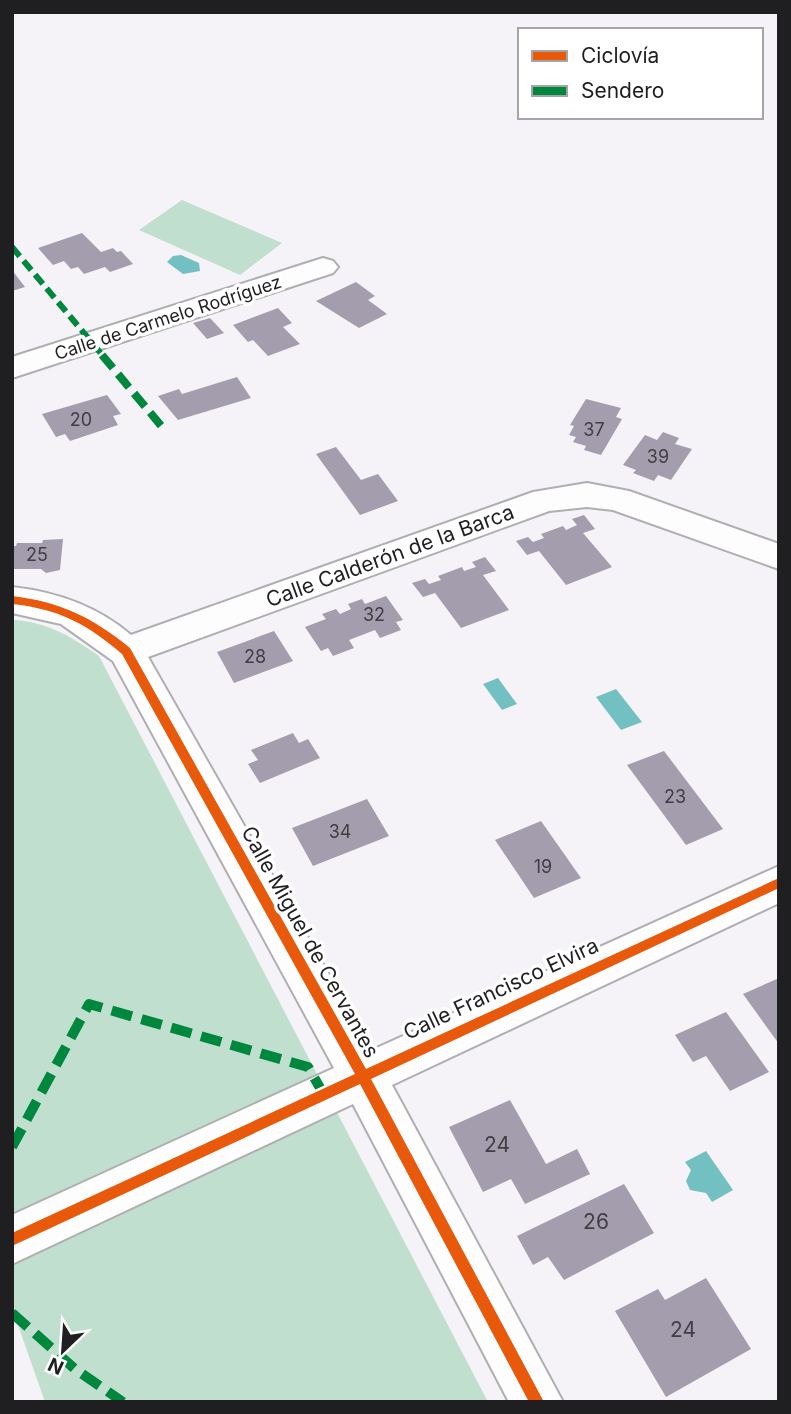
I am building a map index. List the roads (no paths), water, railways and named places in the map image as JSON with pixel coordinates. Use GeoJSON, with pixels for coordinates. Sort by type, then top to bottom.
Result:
{"type":"FeatureCollection","features":[{"type":"Feature","properties":{"kind":"street","name":"Calle de Carmelo Rodríguez"},"geometry":{"type":"LineString","coordinates":[[12,368],[323,267]]}},
{"type":"Feature","properties":{"kind":"street","name":"Calle Calderón de la Barca"},"geometry":{"type":"LineString","coordinates":[[126,651],[545,500],[587,495],[617,499],[779,557]]}},
{"type":"Feature","properties":{"kind":"street"},"geometry":{"type":"LineString","coordinates":[[12,600],[59,608],[97,625],[126,651]]}},
{"type":"Feature","properties":{"kind":"street","name":"Calle Miguel de Cervantes"},"geometry":{"type":"LineString","coordinates":[[126,651],[362,1075],[537,1402]]}},
{"type":"Feature","properties":{"kind":"street","name":"Calle Francisco Elvira"},"geometry":{"type":"LineString","coordinates":[[12,1240],[779,883]]}},
{"type":"Feature","properties":{"kind":"water"},"geometry":{"type":"Polygon","coordinates":[[[181,255],[199,263],[200,271],[183,274],[167,262],[173,256],[181,255]]]}},
{"type":"Feature","properties":{"kind":"water"},"geometry":{"type":"Polygon","coordinates":[[[498,678],[517,704],[502,710],[483,684],[498,678]]]}},
{"type":"Feature","properties":{"kind":"water"},"geometry":{"type":"Polygon","coordinates":[[[616,689],[642,722],[621,730],[596,697],[616,689]]]}},
{"type":"Feature","properties":{"kind":"water"},"geometry":{"type":"Polygon","coordinates":[[[706,1151],[733,1190],[712,1202],[706,1193],[690,1190],[686,1181],[691,1170],[685,1162],[706,1151]]]}}]}
